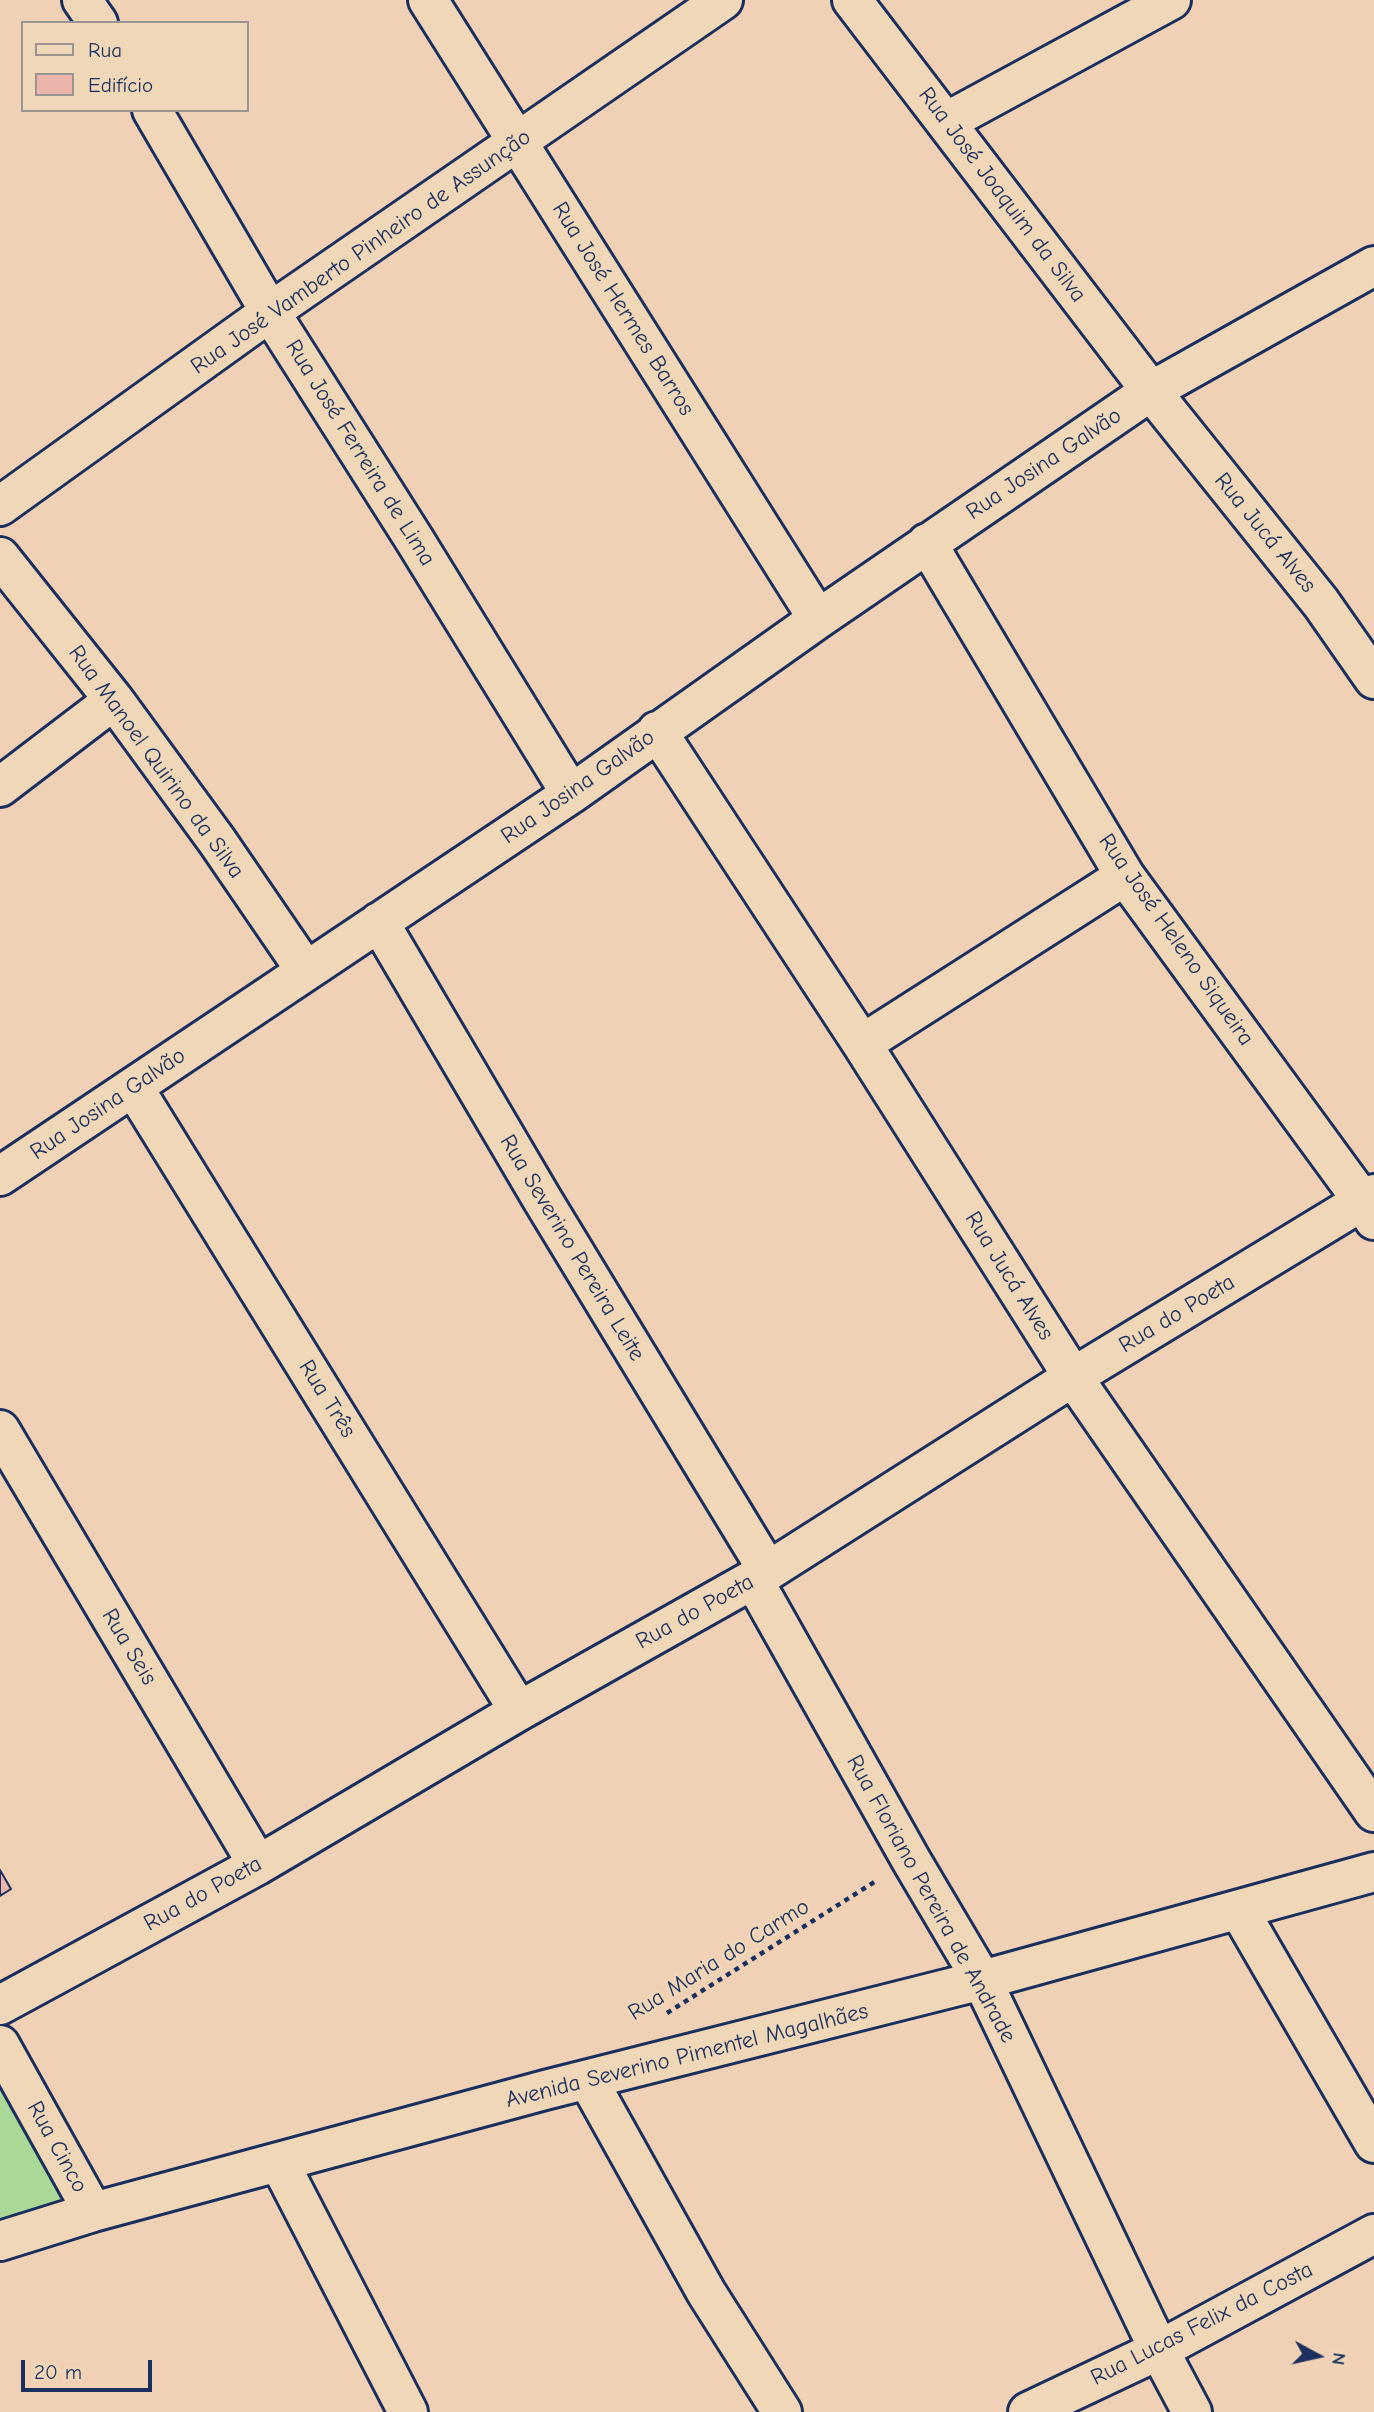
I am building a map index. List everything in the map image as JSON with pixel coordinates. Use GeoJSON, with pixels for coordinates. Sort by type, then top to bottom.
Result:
{"type":"FeatureCollection","features":[{"type":"Feature","properties":{"kind":"street"},"geometry":{"type":"LineString","coordinates":[[82,0],[97,21]]}},
{"type":"Feature","properties":{"kind":"street","name":"Rua José Hermes Barros"},"geometry":{"type":"LineString","coordinates":[[428,0],[818,619]]}},
{"type":"Feature","properties":{"kind":"street","name":"Rua José Vamberto Pinheiro de Assunção"},"geometry":{"type":"LineString","coordinates":[[0,506],[271,312],[723,0]]}},
{"type":"Feature","properties":{"kind":"street","name":"Rua José Joaquim da Silva"},"geometry":{"type":"LineString","coordinates":[[852,0],[1151,391]]}},
{"type":"Feature","properties":{"kind":"street"},"geometry":{"type":"LineString","coordinates":[[946,122],[1171,0]]}},
{"type":"Feature","properties":{"kind":"street","name":"Rua José Ferreira de Lima"},"geometry":{"type":"LineString","coordinates":[[153,112],[271,312],[571,794]]}},
{"type":"Feature","properties":{"kind":"street","name":"Rua Josina Galvão"},"geometry":{"type":"LineString","coordinates":[[0,1176],[571,794],[927,543],[1151,391],[1374,266]]}},
{"type":"Feature","properties":{"kind":"street","name":"Rua Jucá Alves"},"geometry":{"type":"LineString","coordinates":[[1151,391],[1321,603],[1374,679]]}},
{"type":"Feature","properties":{"kind":"street","name":"Rua José Heleno Siqueira"},"geometry":{"type":"LineString","coordinates":[[927,543],[1125,876],[1370,1205]]}},
{"type":"Feature","properties":{"kind":"street","name":"Rua Manoel Quirino da Silva"},"geometry":{"type":"LineString","coordinates":[[0,557],[114,700],[306,971]]}},
{"type":"Feature","properties":{"kind":"street"},"geometry":{"type":"LineString","coordinates":[[6,775],[114,700]]}},
{"type":"Feature","properties":{"kind":"street","name":"Rua Jucá Alves"},"geometry":{"type":"LineString","coordinates":[[657,731],[862,1044],[1073,1377],[1374,1812]]}},
{"type":"Feature","properties":{"kind":"street"},"geometry":{"type":"LineString","coordinates":[[862,1044],[1125,876]]}},
{"type":"Feature","properties":{"kind":"street","name":"Rua Severino Pereira Leite"},"geometry":{"type":"LineString","coordinates":[[379,922],[760,1575]]}},
{"type":"Feature","properties":{"kind":"street","name":"Rua Três"},"geometry":{"type":"LineString","coordinates":[[134,1088],[519,1711]]}},
{"type":"Feature","properties":{"kind":"street","name":"Rua do Poeta"},"geometry":{"type":"LineString","coordinates":[[0,2005],[258,1865],[519,1711],[760,1575],[1073,1377],[1370,1205]]}},
{"type":"Feature","properties":{"kind":"street","name":"Rua Seis"},"geometry":{"type":"LineString","coordinates":[[0,1430],[258,1865]]}},
{"type":"Feature","properties":{"kind":"street","name":"Rua Floriano Pereira de Andrade"},"geometry":{"type":"LineString","coordinates":[[760,1575],[911,1860],[982,1980],[1159,2350],[1192,2412]]}},
{"type":"Feature","properties":{"kind":"street","name":"Avenida Severino Pimentel Magalhães"},"geometry":{"type":"LineString","coordinates":[[0,2241],[93,2212],[588,2080],[982,1980],[1374,1872]]}},
{"type":"Feature","properties":{"kind":"street"},"geometry":{"type":"LineString","coordinates":[[1239,1910],[1374,2143]]}},
{"type":"Feature","properties":{"kind":"street","name":"Rua Cinco"},"geometry":{"type":"LineString","coordinates":[[0,2045],[93,2212]]}},
{"type":"Feature","properties":{"kind":"street"},"geometry":{"type":"LineString","coordinates":[[588,2080],[705,2292],[782,2412]]}},
{"type":"Feature","properties":{"kind":"street"},"geometry":{"type":"LineString","coordinates":[[280,2164],[408,2412]]}},
{"type":"Feature","properties":{"kind":"street","name":"Rua Lucas Felix da Costa"},"geometry":{"type":"LineString","coordinates":[[1028,2412],[1159,2350],[1374,2234]]}},
{"type":"Feature","properties":{"kind":"path","name":"Rua Maria do Carmo"},"geometry":{"type":"LineString","coordinates":[[663,2016],[911,1860]]}},
{"type":"Feature","properties":{"kind":"green space"},"geometry":{"type":"Polygon","coordinates":[[[0,2087],[64,2201],[0,2220],[0,2087]]]}},
{"type":"Feature","properties":{"kind":"building"},"geometry":{"type":"Polygon","coordinates":[[[0,1870],[11,1889],[0,1896],[0,1870]]]}}]}
